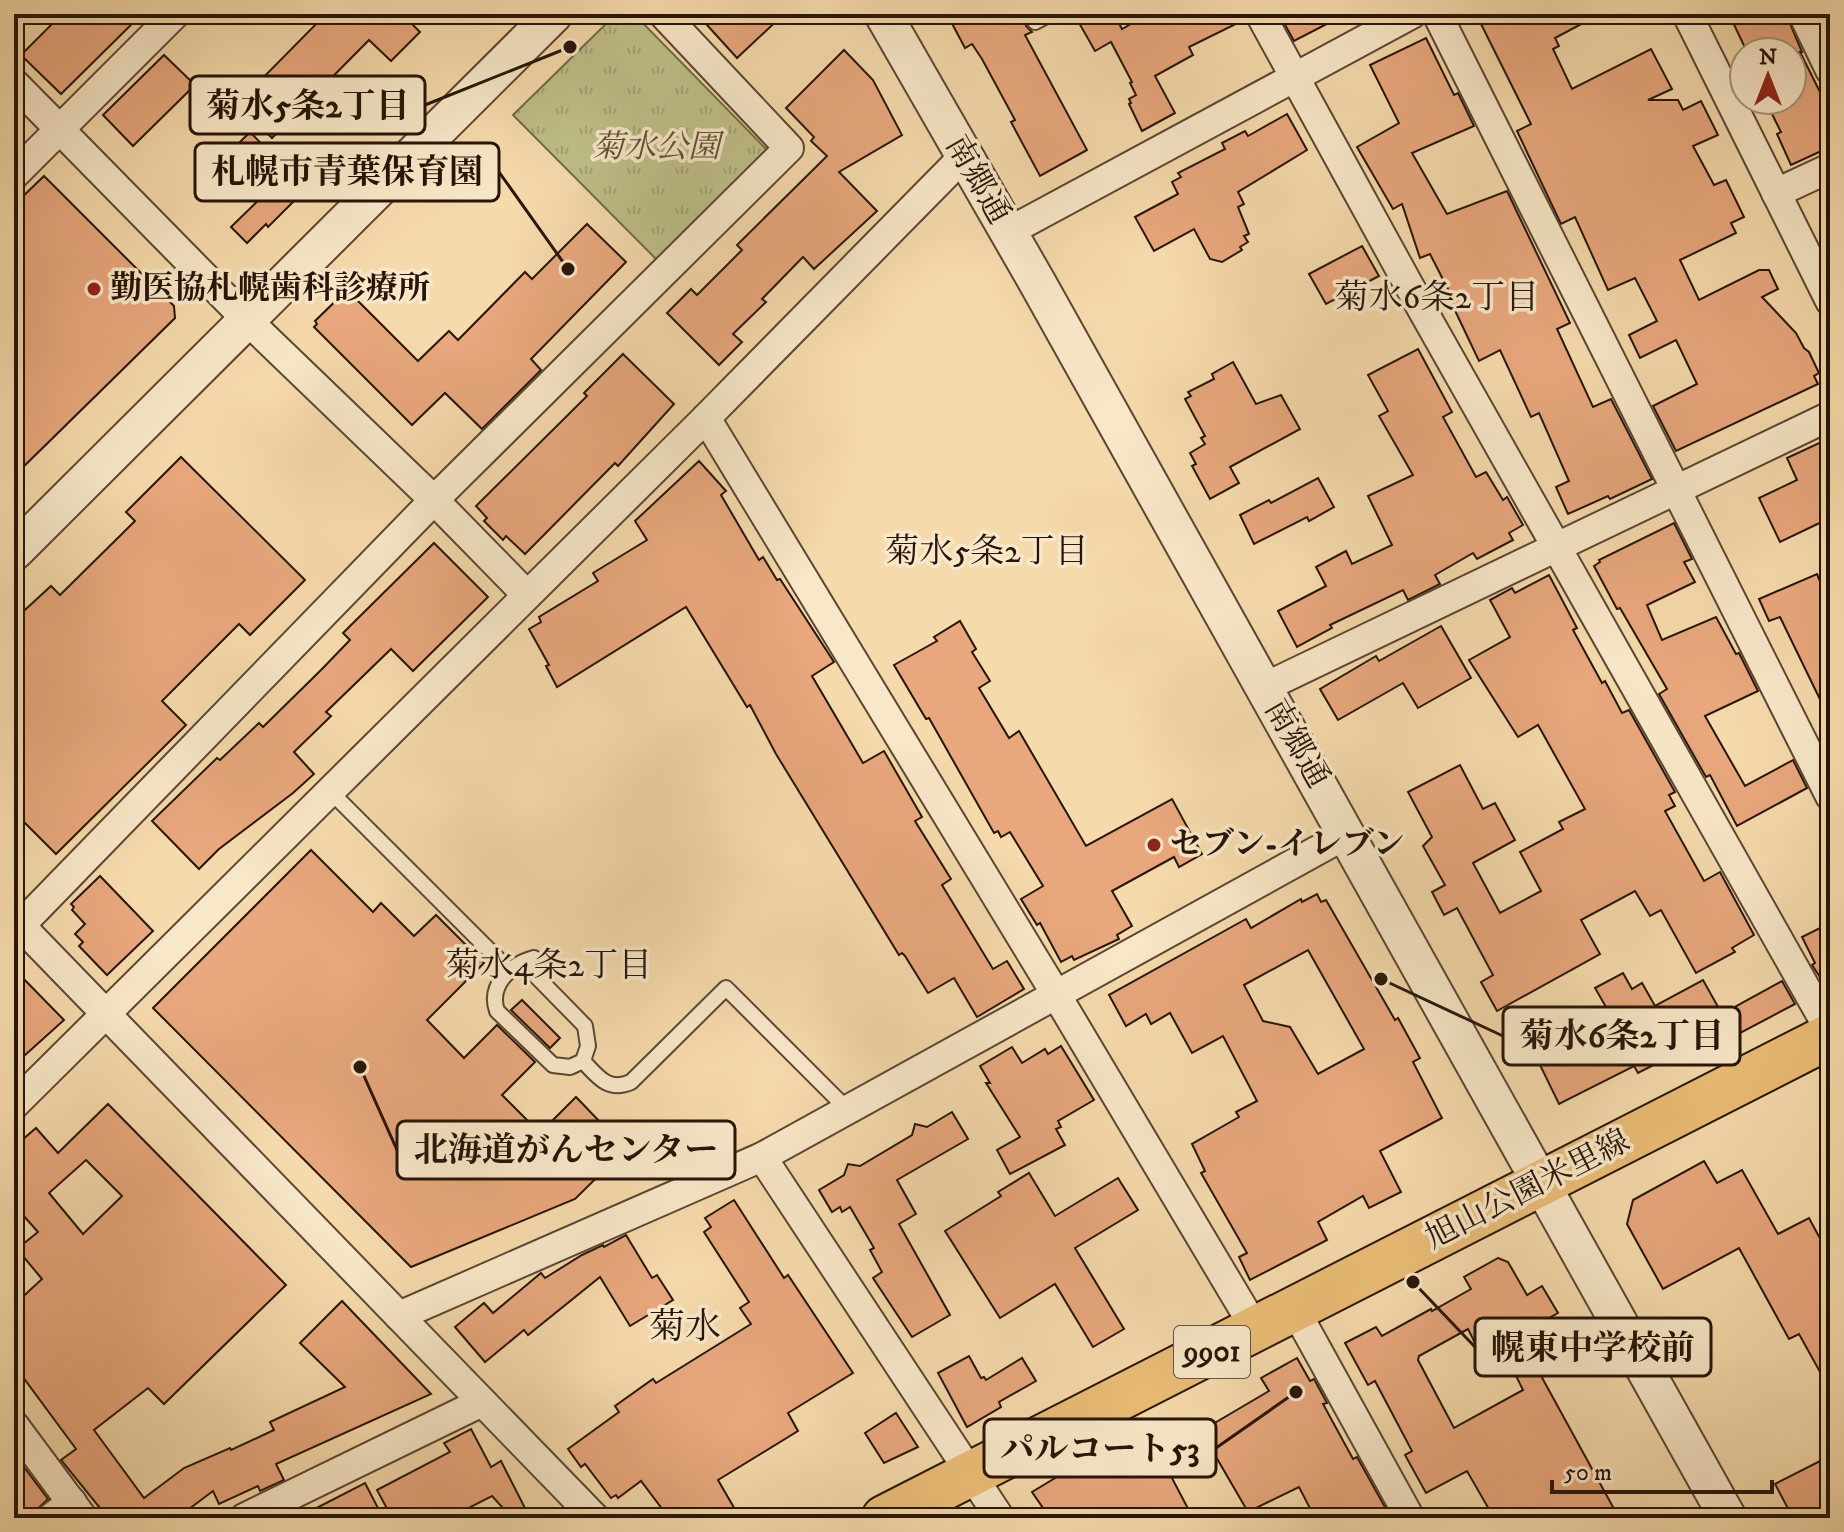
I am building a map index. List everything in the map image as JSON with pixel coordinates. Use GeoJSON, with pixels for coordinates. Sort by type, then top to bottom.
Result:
{"type":"FeatureCollection","features":[{"type":"Feature","properties":{"kind":"main road","name":"旭山公園米里線"},"geometry":{"type":"LineString","coordinates":[[884,1518],[1256,1330],[1830,1033]]}},
{"type":"Feature","properties":{"kind":"street"},"geometry":{"type":"LineString","coordinates":[[14,175],[175,14]]}},
{"type":"Feature","properties":{"kind":"street"},"geometry":{"type":"LineString","coordinates":[[14,552],[554,14]]}},
{"type":"Feature","properties":{"kind":"street"},"geometry":{"type":"LineString","coordinates":[[595,1518],[106,1013],[16,925],[434,500],[789,148],[663,14]]}},
{"type":"Feature","properties":{"kind":"street","name":"南郷通"},"geometry":{"type":"LineString","coordinates":[[883,14],[1347,834],[1728,1518]]}},
{"type":"Feature","properties":{"kind":"street"},"geometry":{"type":"LineString","coordinates":[[1260,14],[1830,1033]]}},
{"type":"Feature","properties":{"kind":"street"},"geometry":{"type":"LineString","coordinates":[[1008,232],[1412,14]]}},
{"type":"Feature","properties":{"kind":"street"},"geometry":{"type":"LineString","coordinates":[[1437,14],[1830,796]]}},
{"type":"Feature","properties":{"kind":"street"},"geometry":{"type":"LineString","coordinates":[[1687,14],[1830,301]]}},
{"type":"Feature","properties":{"kind":"street"},"geometry":{"type":"LineString","coordinates":[[1803,14],[1830,70]]}},
{"type":"Feature","properties":{"kind":"street"},"geometry":{"type":"LineString","coordinates":[[14,83],[247,320],[434,500],[527,595]]}},
{"type":"Feature","properties":{"kind":"street"},"geometry":{"type":"LineString","coordinates":[[14,1105],[706,418],[963,157]]}},
{"type":"Feature","properties":{"kind":"street"},"geometry":{"type":"LineString","coordinates":[[1776,193],[1830,168]]}},
{"type":"Feature","properties":{"kind":"street"},"geometry":{"type":"LineString","coordinates":[[1263,688],[1830,416]]}},
{"type":"Feature","properties":{"kind":"street"},"geometry":{"type":"LineString","coordinates":[[706,418],[1256,1330]]}},
{"type":"Feature","properties":{"kind":"street"},"geometry":{"type":"LineString","coordinates":[[399,1316],[762,1157],[1347,834]]}},
{"type":"Feature","properties":{"kind":"street"},"geometry":{"type":"LineString","coordinates":[[762,1157],[1000,1518]]}},
{"type":"Feature","properties":{"kind":"street"},"geometry":{"type":"LineString","coordinates":[[1294,1308],[1410,1518]]}},
{"type":"Feature","properties":{"kind":"street"},"geometry":{"type":"LineString","coordinates":[[244,1518],[482,1402]]}},
{"type":"Feature","properties":{"kind":"street"},"geometry":{"type":"LineString","coordinates":[[14,1425],[69,1513]]}},
{"type":"Feature","properties":{"kind":"lane"},"geometry":{"type":"LineString","coordinates":[[1035,22],[1050,14]]}},
{"type":"Feature","properties":{"kind":"lane"},"geometry":{"type":"LineString","coordinates":[[330,791],[510,971]]}},
{"type":"Feature","properties":{"kind":"lane"},"geometry":{"type":"LineString","coordinates":[[534,958],[536,976],[585,1026],[588,1046],[583,1061],[570,1067],[553,1065],[497,1011],[494,993],[497,985],[521,962],[534,958]]}},
{"type":"Feature","properties":{"kind":"lane"},"geometry":{"type":"LineString","coordinates":[[583,1061],[603,1082],[622,1086],[631,1082],[726,988],[848,1110]]}},
{"type":"Feature","properties":{"kind":"green space","name":"菊水公園"},"geometry":{"type":"Polygon","coordinates":[[[616,14],[634,14],[768,151],[657,260],[513,115],[616,14]]]}},
{"type":"Feature","properties":{"kind":"building"},"geometry":{"type":"Polygon","coordinates":[[[62,14],[142,14],[61,94],[21,55],[62,14]]]}},
{"type":"Feature","properties":{"kind":"building"},"geometry":{"type":"Polygon","coordinates":[[[326,14],[402,14],[420,32],[391,61],[369,40],[272,138],[238,103],[326,14]]]}},
{"type":"Feature","properties":{"kind":"building"},"geometry":{"type":"Polygon","coordinates":[[[697,14],[784,14],[737,58],[697,14]]]}},
{"type":"Feature","properties":{"kind":"building"},"geometry":{"type":"Polygon","coordinates":[[[947,14],[1022,14],[1032,32],[1025,35],[1087,150],[1040,176],[1011,122],[1015,120],[982,59],[972,44],[965,48],[947,14]]]}},
{"type":"Feature","properties":{"kind":"building"},"geometry":{"type":"Polygon","coordinates":[[[1074,14],[1114,14],[1122,29],[1148,14],[1243,14],[1244,20],[1189,47],[1193,55],[1155,76],[1175,113],[1142,131],[1129,104],[1129,99],[1136,95],[1132,82],[1111,42],[1095,51],[1074,14]]]}},
{"type":"Feature","properties":{"kind":"building"},"geometry":{"type":"Polygon","coordinates":[[[1279,14],[1346,14],[1294,41],[1279,14]]]}},
{"type":"Feature","properties":{"kind":"building"},"geometry":{"type":"Polygon","coordinates":[[[1476,14],[1600,14],[1555,38],[1559,46],[1553,49],[1572,89],[1651,49],[1672,89],[1648,100],[1678,100],[1683,110],[1701,101],[1718,135],[1693,146],[1714,185],[1726,180],[1744,217],[1731,223],[1736,233],[1680,260],[1699,300],[1759,270],[1769,270],[1778,289],[1762,297],[1796,333],[1809,352],[1819,373],[1814,376],[1818,384],[1676,451],[1653,406],[1697,384],[1676,340],[1640,358],[1629,335],[1657,321],[1635,278],[1608,290],[1575,217],[1561,224],[1517,131],[1531,124],[1476,14]]]}},
{"type":"Feature","properties":{"kind":"building"},"geometry":{"type":"Polygon","coordinates":[[[1729,14],[1786,14],[1795,36],[1739,36],[1729,14]]]}},
{"type":"Feature","properties":{"kind":"building"},"geometry":{"type":"Polygon","coordinates":[[[1426,38],[1454,95],[1458,93],[1474,126],[1412,153],[1447,214],[1507,191],[1570,323],[1557,329],[1593,407],[1611,399],[1652,479],[1568,514],[1556,487],[1569,481],[1539,413],[1531,417],[1500,350],[1479,361],[1430,254],[1420,258],[1402,204],[1393,209],[1357,147],[1399,123],[1370,65],[1426,38]]]}},
{"type":"Feature","properties":{"kind":"building"},"geometry":{"type":"Polygon","coordinates":[[[844,50],[873,80],[902,135],[839,172],[877,211],[814,269],[803,257],[762,299],[766,302],[733,334],[742,342],[719,365],[667,313],[691,289],[697,295],[742,250],[737,245],[827,156],[811,141],[814,137],[786,108],[844,50]]]}},
{"type":"Feature","properties":{"kind":"building"},"geometry":{"type":"Polygon","coordinates":[[[164,55],[195,85],[133,146],[103,115],[164,55]]]}},
{"type":"Feature","properties":{"kind":"building"},"geometry":{"type":"Polygon","coordinates":[[[1808,68],[1830,112],[1830,147],[1791,165],[1777,134],[1781,132],[1773,116],[1808,116],[1808,68]]]}},
{"type":"Feature","properties":{"kind":"building"},"geometry":{"type":"Polygon","coordinates":[[[1287,114],[1307,150],[1238,192],[1244,204],[1238,207],[1249,234],[1244,236],[1248,242],[1240,247],[1242,250],[1222,262],[1210,259],[1194,229],[1154,251],[1135,217],[1178,194],[1172,182],[1181,177],[1178,173],[1225,149],[1222,143],[1245,131],[1248,136],[1287,114]]]}},
{"type":"Feature","properties":{"kind":"building"},"geometry":{"type":"Polygon","coordinates":[[[250,132],[306,189],[247,243],[231,227],[269,190],[232,150],[250,132]]]}},
{"type":"Feature","properties":{"kind":"building","name":"勤医協札幌歯科診療所"},"geometry":{"type":"Polygon","coordinates":[[[44,176],[174,306],[175,318],[14,476],[14,205],[44,176]]]}},
{"type":"Feature","properties":{"kind":"building"},"geometry":{"type":"Polygon","coordinates":[[[587,224],[626,262],[531,359],[541,370],[482,429],[445,393],[412,425],[314,327],[317,324],[315,321],[347,290],[418,361],[449,331],[458,340],[525,272],[532,279],[587,224]]]}},
{"type":"Feature","properties":{"kind":"building"},"geometry":{"type":"Polygon","coordinates":[[[1362,246],[1379,276],[1326,304],[1309,274],[1362,246]]]}},
{"type":"Feature","properties":{"kind":"building"},"geometry":{"type":"Polygon","coordinates":[[[1418,349],[1452,412],[1443,417],[1476,477],[1486,472],[1503,500],[1507,497],[1523,525],[1509,533],[1513,540],[1477,559],[1473,553],[1435,575],[1440,584],[1408,600],[1403,590],[1330,625],[1332,628],[1297,647],[1278,611],[1326,586],[1316,567],[1346,551],[1352,564],[1392,545],[1368,496],[1413,475],[1379,416],[1388,411],[1368,375],[1418,349]]]}},
{"type":"Feature","properties":{"kind":"building"},"geometry":{"type":"Polygon","coordinates":[[[623,354],[674,404],[618,466],[615,463],[525,554],[506,536],[503,540],[484,521],[487,518],[476,506],[587,396],[584,393],[623,354]]]}},
{"type":"Feature","properties":{"kind":"building"},"geometry":{"type":"Polygon","coordinates":[[[1233,362],[1256,404],[1281,395],[1300,429],[1230,467],[1239,483],[1210,499],[1192,466],[1196,464],[1190,453],[1205,444],[1201,438],[1205,436],[1185,399],[1191,396],[1188,392],[1214,379],[1212,374],[1233,362]]]}},
{"type":"Feature","properties":{"kind":"building"},"geometry":{"type":"Polygon","coordinates":[[[1830,438],[1830,518],[1780,542],[1759,498],[1797,480],[1787,458],[1830,438]]]}},
{"type":"Feature","properties":{"kind":"building"},"geometry":{"type":"Polygon","coordinates":[[[181,457],[305,580],[250,635],[239,624],[162,701],[186,725],[56,854],[14,812],[14,620],[51,586],[60,595],[135,521],[126,512],[181,457]]]}},
{"type":"Feature","properties":{"kind":"building"},"geometry":{"type":"Polygon","coordinates":[[[699,461],[726,491],[721,495],[759,560],[763,557],[777,580],[780,579],[834,662],[812,676],[863,763],[884,751],[922,817],[915,821],[951,879],[942,885],[993,969],[1007,961],[1024,989],[977,1017],[954,978],[928,993],[905,956],[902,953],[899,955],[776,754],[750,705],[747,707],[686,607],[557,687],[546,666],[549,665],[529,629],[541,622],[539,617],[598,581],[593,573],[647,540],[635,521],[699,461]]]}},
{"type":"Feature","properties":{"kind":"building"},"geometry":{"type":"Polygon","coordinates":[[[1318,478],[1334,507],[1254,544],[1240,515],[1269,500],[1271,503],[1318,478]]]}},
{"type":"Feature","properties":{"kind":"building"},"geometry":{"type":"Polygon","coordinates":[[[1674,523],[1692,559],[1684,562],[1695,582],[1647,605],[1662,640],[1716,617],[1758,691],[1705,716],[1745,786],[1793,760],[1807,788],[1737,826],[1710,775],[1706,777],[1659,694],[1667,689],[1594,566],[1599,560],[1674,523]]]}},
{"type":"Feature","properties":{"kind":"building"},"geometry":{"type":"Polygon","coordinates":[[[434,543],[488,597],[413,671],[391,649],[326,712],[331,716],[294,752],[314,774],[219,849],[199,869],[152,821],[217,758],[220,760],[259,723],[263,727],[321,670],[350,640],[343,633],[434,543]]]}},
{"type":"Feature","properties":{"kind":"building"},"geometry":{"type":"Polygon","coordinates":[[[1817,574],[1826,596],[1820,599],[1830,620],[1830,720],[1780,617],[1769,621],[1759,599],[1817,574]]]}},
{"type":"Feature","properties":{"kind":"building"},"geometry":{"type":"Polygon","coordinates":[[[1549,575],[1577,628],[1573,630],[1602,683],[1605,681],[1622,713],[1629,710],[1675,792],[1669,795],[1675,806],[1665,811],[1704,881],[1720,872],[1754,935],[1732,948],[1735,952],[1696,973],[1661,910],[1650,916],[1635,891],[1581,920],[1600,954],[1497,1011],[1481,982],[1493,975],[1457,908],[1444,915],[1432,892],[1445,885],[1423,846],[1432,837],[1408,792],[1460,765],[1483,809],[1495,803],[1515,840],[1473,863],[1500,913],[1541,891],[1520,852],[1563,829],[1559,822],[1585,809],[1538,725],[1518,737],[1469,660],[1510,637],[1490,600],[1512,588],[1515,593],[1549,575]]]}},
{"type":"Feature","properties":{"kind":"building"},"geometry":{"type":"Polygon","coordinates":[[[960,621],[976,649],[972,652],[990,681],[979,688],[1009,738],[1019,731],[1086,846],[1172,799],[1202,854],[1179,867],[1174,857],[1112,891],[1132,926],[1117,935],[1119,939],[1074,960],[1072,956],[1061,962],[1040,923],[1037,925],[1021,899],[1043,886],[1010,832],[1001,837],[998,831],[994,833],[929,718],[926,719],[894,665],[937,641],[934,637],[960,621]]]}},
{"type":"Feature","properties":{"kind":"building"},"geometry":{"type":"Polygon","coordinates":[[[1441,626],[1471,678],[1418,708],[1403,683],[1338,720],[1320,689],[1376,656],[1379,661],[1441,626]]]}},
{"type":"Feature","properties":{"kind":"building"},"geometry":{"type":"Polygon","coordinates":[[[311,850],[373,912],[381,903],[414,936],[436,915],[484,963],[427,1020],[464,1058],[497,1025],[535,1062],[502,1095],[540,1133],[576,1097],[626,1149],[575,1199],[411,1267],[153,1008],[311,850]]]}},
{"type":"Feature","properties":{"kind":"building"},"geometry":{"type":"Polygon","coordinates":[[[100,876],[153,931],[107,975],[79,946],[83,942],[75,934],[85,924],[72,910],[74,907],[71,904],[100,876]]]}},
{"type":"Feature","properties":{"kind":"building"},"geometry":{"type":"Polygon","coordinates":[[[1317,894],[1321,902],[1326,900],[1420,1058],[1413,1062],[1442,1118],[1380,1151],[1401,1192],[1369,1208],[1363,1196],[1318,1222],[1327,1240],[1250,1280],[1239,1257],[1247,1253],[1201,1173],[1205,1171],[1192,1144],[1239,1117],[1236,1112],[1257,1101],[1223,1036],[1192,1053],[1170,1013],[1151,1024],[1146,1014],[1126,1026],[1109,995],[1246,919],[1251,928],[1301,899],[1302,902],[1317,894]],[[1308,950],[1244,985],[1263,1021],[1290,1027],[1318,1074],[1364,1049],[1308,950]]]}},
{"type":"Feature","properties":{"kind":"building"},"geometry":{"type":"Polygon","coordinates":[[[1830,923],[1830,992],[1812,965],[1815,963],[1802,937],[1830,923]]]}},
{"type":"Feature","properties":{"kind":"building"},"geometry":{"type":"Polygon","coordinates":[[[14,969],[64,1020],[14,1065],[14,969]]]}},
{"type":"Feature","properties":{"kind":"building"},"geometry":{"type":"Polygon","coordinates":[[[1623,973],[1632,989],[1642,983],[1655,1006],[1703,980],[1722,1014],[1782,981],[1795,1004],[1725,1041],[1722,1036],[1692,1052],[1689,1047],[1638,1073],[1634,1066],[1559,1104],[1540,1065],[1562,1054],[1559,1049],[1614,1021],[1595,988],[1623,973]]]}},
{"type":"Feature","properties":{"kind":"building"},"geometry":{"type":"Polygon","coordinates":[[[522,1000],[560,1038],[550,1048],[511,1010],[522,1000]]]}},
{"type":"Feature","properties":{"kind":"building"},"geometry":{"type":"Polygon","coordinates":[[[1061,1046],[1094,1100],[1058,1121],[1061,1127],[1056,1129],[1065,1145],[1010,1174],[997,1150],[1020,1137],[986,1083],[990,1083],[980,1066],[1012,1047],[1022,1063],[1045,1049],[1048,1054],[1061,1046]]]}},
{"type":"Feature","properties":{"kind":"building"},"geometry":{"type":"Polygon","coordinates":[[[108,1104],[286,1285],[164,1404],[148,1388],[94,1430],[144,1498],[184,1468],[274,1430],[270,1422],[345,1387],[300,1343],[342,1301],[431,1394],[276,1464],[284,1480],[260,1491],[258,1486],[219,1504],[213,1491],[177,1518],[108,1518],[61,1460],[76,1449],[25,1380],[14,1388],[14,1305],[42,1279],[17,1249],[38,1232],[14,1205],[14,1147],[36,1128],[58,1153],[108,1104]],[[86,1160],[49,1193],[83,1234],[122,1196],[86,1160]]]}},
{"type":"Feature","properties":{"kind":"building"},"geometry":{"type":"Polygon","coordinates":[[[952,1112],[968,1139],[897,1180],[916,1214],[899,1224],[950,1315],[912,1337],[873,1278],[882,1272],[870,1250],[874,1248],[850,1207],[842,1212],[840,1207],[832,1212],[819,1190],[844,1175],[848,1164],[860,1166],[912,1135],[915,1124],[927,1127],[952,1112]]]}},
{"type":"Feature","properties":{"kind":"building"},"geometry":{"type":"Polygon","coordinates":[[[1704,1161],[1717,1183],[1742,1170],[1778,1234],[1809,1218],[1830,1257],[1830,1390],[1799,1334],[1789,1339],[1739,1248],[1663,1289],[1627,1224],[1633,1200],[1704,1161]]]}},
{"type":"Feature","properties":{"kind":"building"},"geometry":{"type":"Polygon","coordinates":[[[1029,1173],[1055,1216],[1118,1178],[1138,1210],[1075,1248],[1124,1329],[1093,1347],[1055,1284],[1000,1318],[945,1231],[1001,1196],[998,1192],[1029,1173]]]}},
{"type":"Feature","properties":{"kind":"building"},"geometry":{"type":"Polygon","coordinates":[[[734,1200],[784,1278],[788,1275],[853,1373],[788,1413],[798,1431],[718,1480],[740,1518],[669,1518],[641,1481],[618,1498],[616,1495],[611,1498],[585,1464],[581,1467],[568,1449],[619,1412],[615,1406],[653,1379],[656,1383],[751,1324],[740,1308],[749,1302],[704,1232],[711,1227],[705,1218],[734,1200]]]}},
{"type":"Feature","properties":{"kind":"building"},"geometry":{"type":"Polygon","coordinates":[[[626,1235],[652,1278],[657,1275],[673,1300],[630,1326],[600,1277],[528,1335],[524,1330],[485,1362],[455,1327],[484,1303],[493,1313],[541,1273],[545,1278],[582,1255],[626,1235]]]}},
{"type":"Feature","properties":{"kind":"building"},"geometry":{"type":"Polygon","coordinates":[[[1498,1258],[1508,1262],[1527,1295],[1542,1286],[1558,1313],[1542,1322],[1563,1363],[1540,1374],[1619,1518],[1494,1518],[1467,1471],[1426,1493],[1405,1455],[1412,1451],[1375,1381],[1368,1385],[1345,1343],[1376,1327],[1382,1336],[1432,1311],[1471,1289],[1464,1277],[1498,1258]],[[1468,1329],[1419,1356],[1418,1360],[1454,1428],[1523,1390],[1501,1345],[1481,1355],[1468,1329]]]}},
{"type":"Feature","properties":{"kind":"building"},"geometry":{"type":"Polygon","coordinates":[[[969,1356],[981,1378],[986,1380],[1022,1358],[1036,1381],[999,1402],[1001,1407],[967,1427],[938,1373],[969,1356]]]}},
{"type":"Feature","properties":{"kind":"building"},"geometry":{"type":"Polygon","coordinates":[[[1297,1358],[1310,1381],[1314,1379],[1327,1403],[1323,1404],[1353,1459],[1357,1457],[1391,1518],[1315,1518],[1299,1487],[1248,1512],[1201,1431],[1269,1391],[1261,1378],[1297,1358]]]}},
{"type":"Feature","properties":{"kind":"building"},"geometry":{"type":"Polygon","coordinates":[[[896,1413],[918,1447],[884,1463],[865,1433],[896,1413]]]}},
{"type":"Feature","properties":{"kind":"building"},"geometry":{"type":"Polygon","coordinates":[[[471,1429],[491,1467],[501,1461],[530,1518],[512,1518],[492,1496],[449,1518],[392,1518],[377,1490],[450,1452],[444,1443],[471,1429]]]}},
{"type":"Feature","properties":{"kind":"building"},"geometry":{"type":"Polygon","coordinates":[[[1146,1438],[1159,1463],[1163,1461],[1193,1518],[1050,1518],[1032,1492],[1080,1463],[1085,1470],[1146,1438]]]}},
{"type":"Feature","properties":{"kind":"building"},"geometry":{"type":"Polygon","coordinates":[[[14,1454],[48,1499],[28,1518],[14,1518],[14,1454]]]}},
{"type":"Feature","properties":{"kind":"building"},"geometry":{"type":"Polygon","coordinates":[[[1830,1456],[1830,1518],[1793,1518],[1775,1484],[1830,1456]]]}},
{"type":"Feature","properties":{"kind":"building"},"geometry":{"type":"Polygon","coordinates":[[[365,1483],[379,1510],[363,1518],[283,1518],[299,1510],[301,1516],[365,1483]]]}},
{"type":"Feature","properties":{"kind":"place","name":"菊水5条2丁目"},"geometry":{"type":"Point","coordinates":[570,47]}},
{"type":"Feature","properties":{"kind":"place","name":"札幌市青葉保育園"},"geometry":{"type":"Point","coordinates":[568,269]}},
{"type":"Feature","properties":{"kind":"place","name":"勤医協札幌歯科診療所"},"geometry":{"type":"Point","coordinates":[94,289]}},
{"type":"Feature","properties":{"kind":"place","name":"セブン-イレブン"},"geometry":{"type":"Point","coordinates":[1154,845]}},
{"type":"Feature","properties":{"kind":"place","name":"菊水6条2丁目"},"geometry":{"type":"Point","coordinates":[1381,979]}},
{"type":"Feature","properties":{"kind":"place","name":"北海道がんセンター"},"geometry":{"type":"Point","coordinates":[360,1067]}},
{"type":"Feature","properties":{"kind":"place","name":"幌東中学校前"},"geometry":{"type":"Point","coordinates":[1413,1282]}},
{"type":"Feature","properties":{"kind":"place","name":"パルコート53"},"geometry":{"type":"Point","coordinates":[1296,1392]}},
{"type":"Feature","properties":{"kind":"district","name":"菊水6条2丁目"},"geometry":{"type":"Point","coordinates":[1437,298]}},
{"type":"Feature","properties":{"kind":"district","name":"菊水5条2丁目"},"geometry":{"type":"Point","coordinates":[987,552]}},
{"type":"Feature","properties":{"kind":"district","name":"菊水4条2丁目"},"geometry":{"type":"Point","coordinates":[549,966]}},
{"type":"Feature","properties":{"kind":"district","name":"菊水"},"geometry":{"type":"Point","coordinates":[685,1327]}}]}
